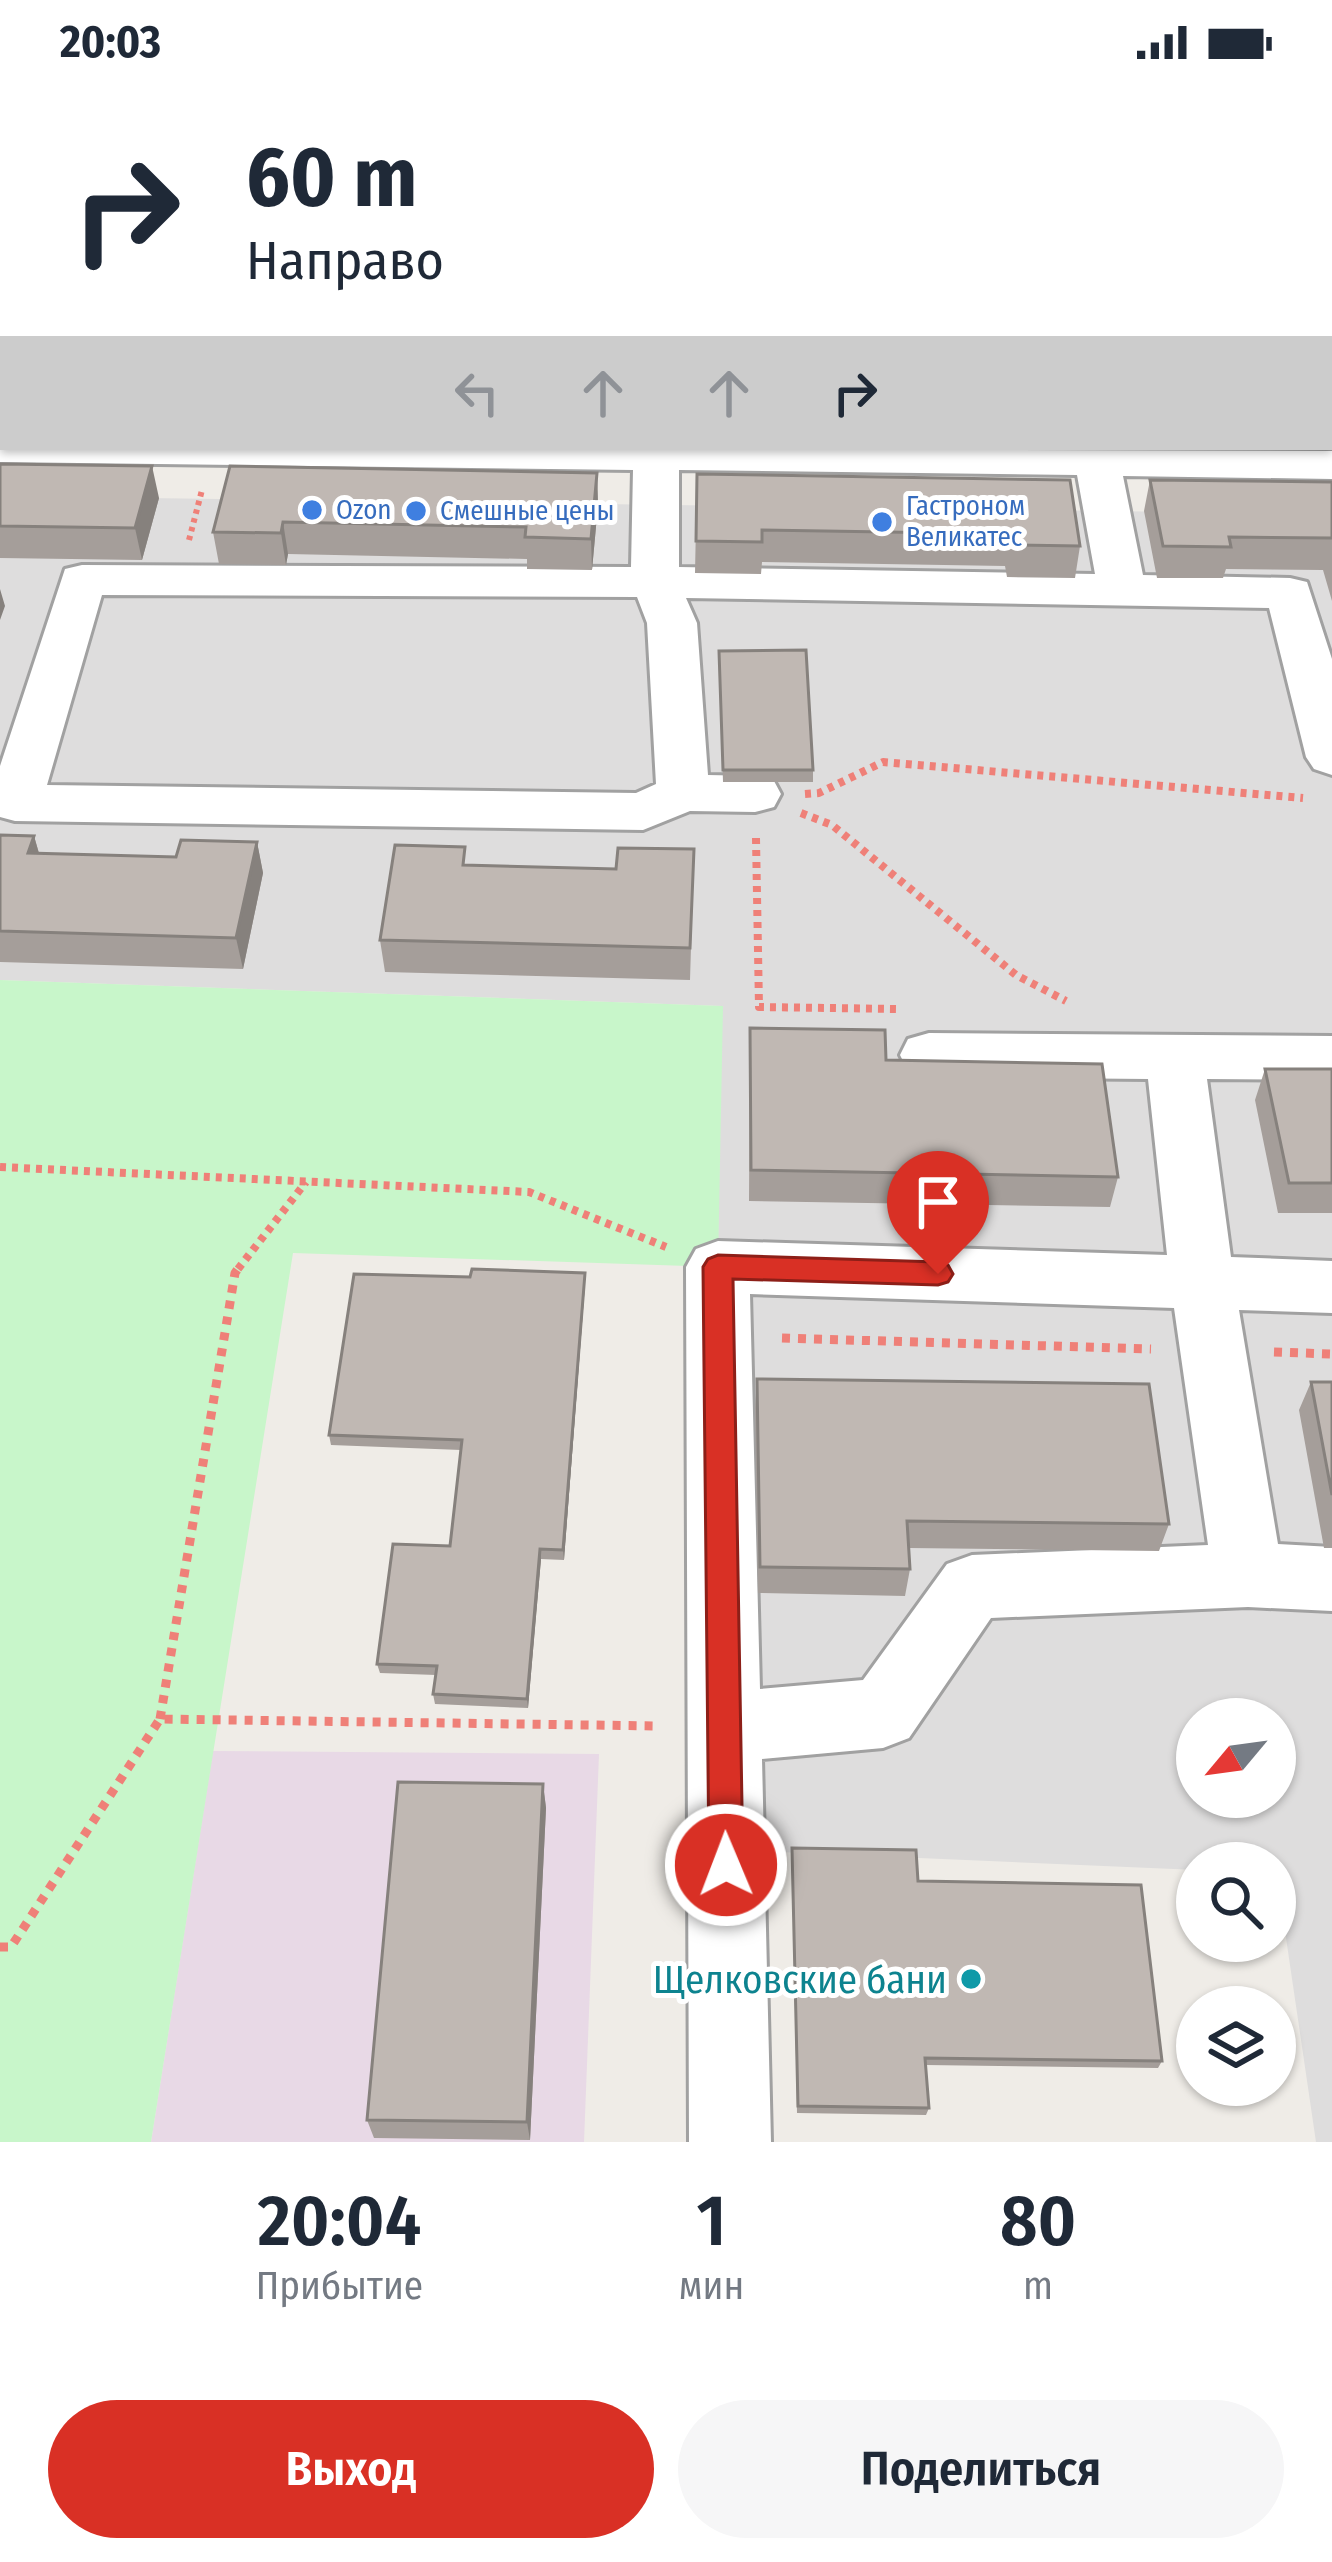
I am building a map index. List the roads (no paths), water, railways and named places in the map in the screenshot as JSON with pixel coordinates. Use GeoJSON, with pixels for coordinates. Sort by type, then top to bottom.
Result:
{"type":"FeatureCollection","features":[{"type":"Feature","properties":{"kind":"street"},"geometry":{"type":"LineString","coordinates":[[212,450],[1332,464]]}},
{"type":"Feature","properties":{"kind":"street"},"geometry":{"type":"LineString","coordinates":[[656,458],[655,582],[672,623],[683,794]]}},
{"type":"Feature","properties":{"kind":"street"},"geometry":{"type":"LineString","coordinates":[[1097,460],[1122,590]]}},
{"type":"Feature","properties":{"kind":"street"},"geometry":{"type":"LineString","coordinates":[[755,794],[683,794],[644,812],[15,802],[82,580],[655,582],[1290,593],[1320,778]]}},
{"type":"Feature","properties":{"kind":"street"},"geometry":{"type":"LineString","coordinates":[[928,1054],[1332,1058]]}},
{"type":"Feature","properties":{"kind":"street"},"geometry":{"type":"LineString","coordinates":[[1175,1057],[1202,1282],[1248,1576]]}},
{"type":"Feature","properties":{"kind":"street"},"geometry":{"type":"LineString","coordinates":[[730,2142],[718,1301],[1202,1282],[1332,1287]]}},
{"type":"Feature","properties":{"kind":"street"},"geometry":{"type":"LineString","coordinates":[[724,1727],[883,1713],[972,1587],[1248,1576],[1332,1579]]}},
{"type":"Feature","properties":{"kind":"place","name":"Ozon"},"geometry":{"type":"Point","coordinates":[312,510]}},
{"type":"Feature","properties":{"kind":"place","name":"Смешные цены"},"geometry":{"type":"Point","coordinates":[416,511]}},
{"type":"Feature","properties":{"kind":"place","name":"Гастроном Великатес"},"geometry":{"type":"Point","coordinates":[882,522]}},
{"type":"Feature","properties":{"kind":"place","name":"Щелковские бани"},"geometry":{"type":"Point","coordinates":[971,1979]}}]}
